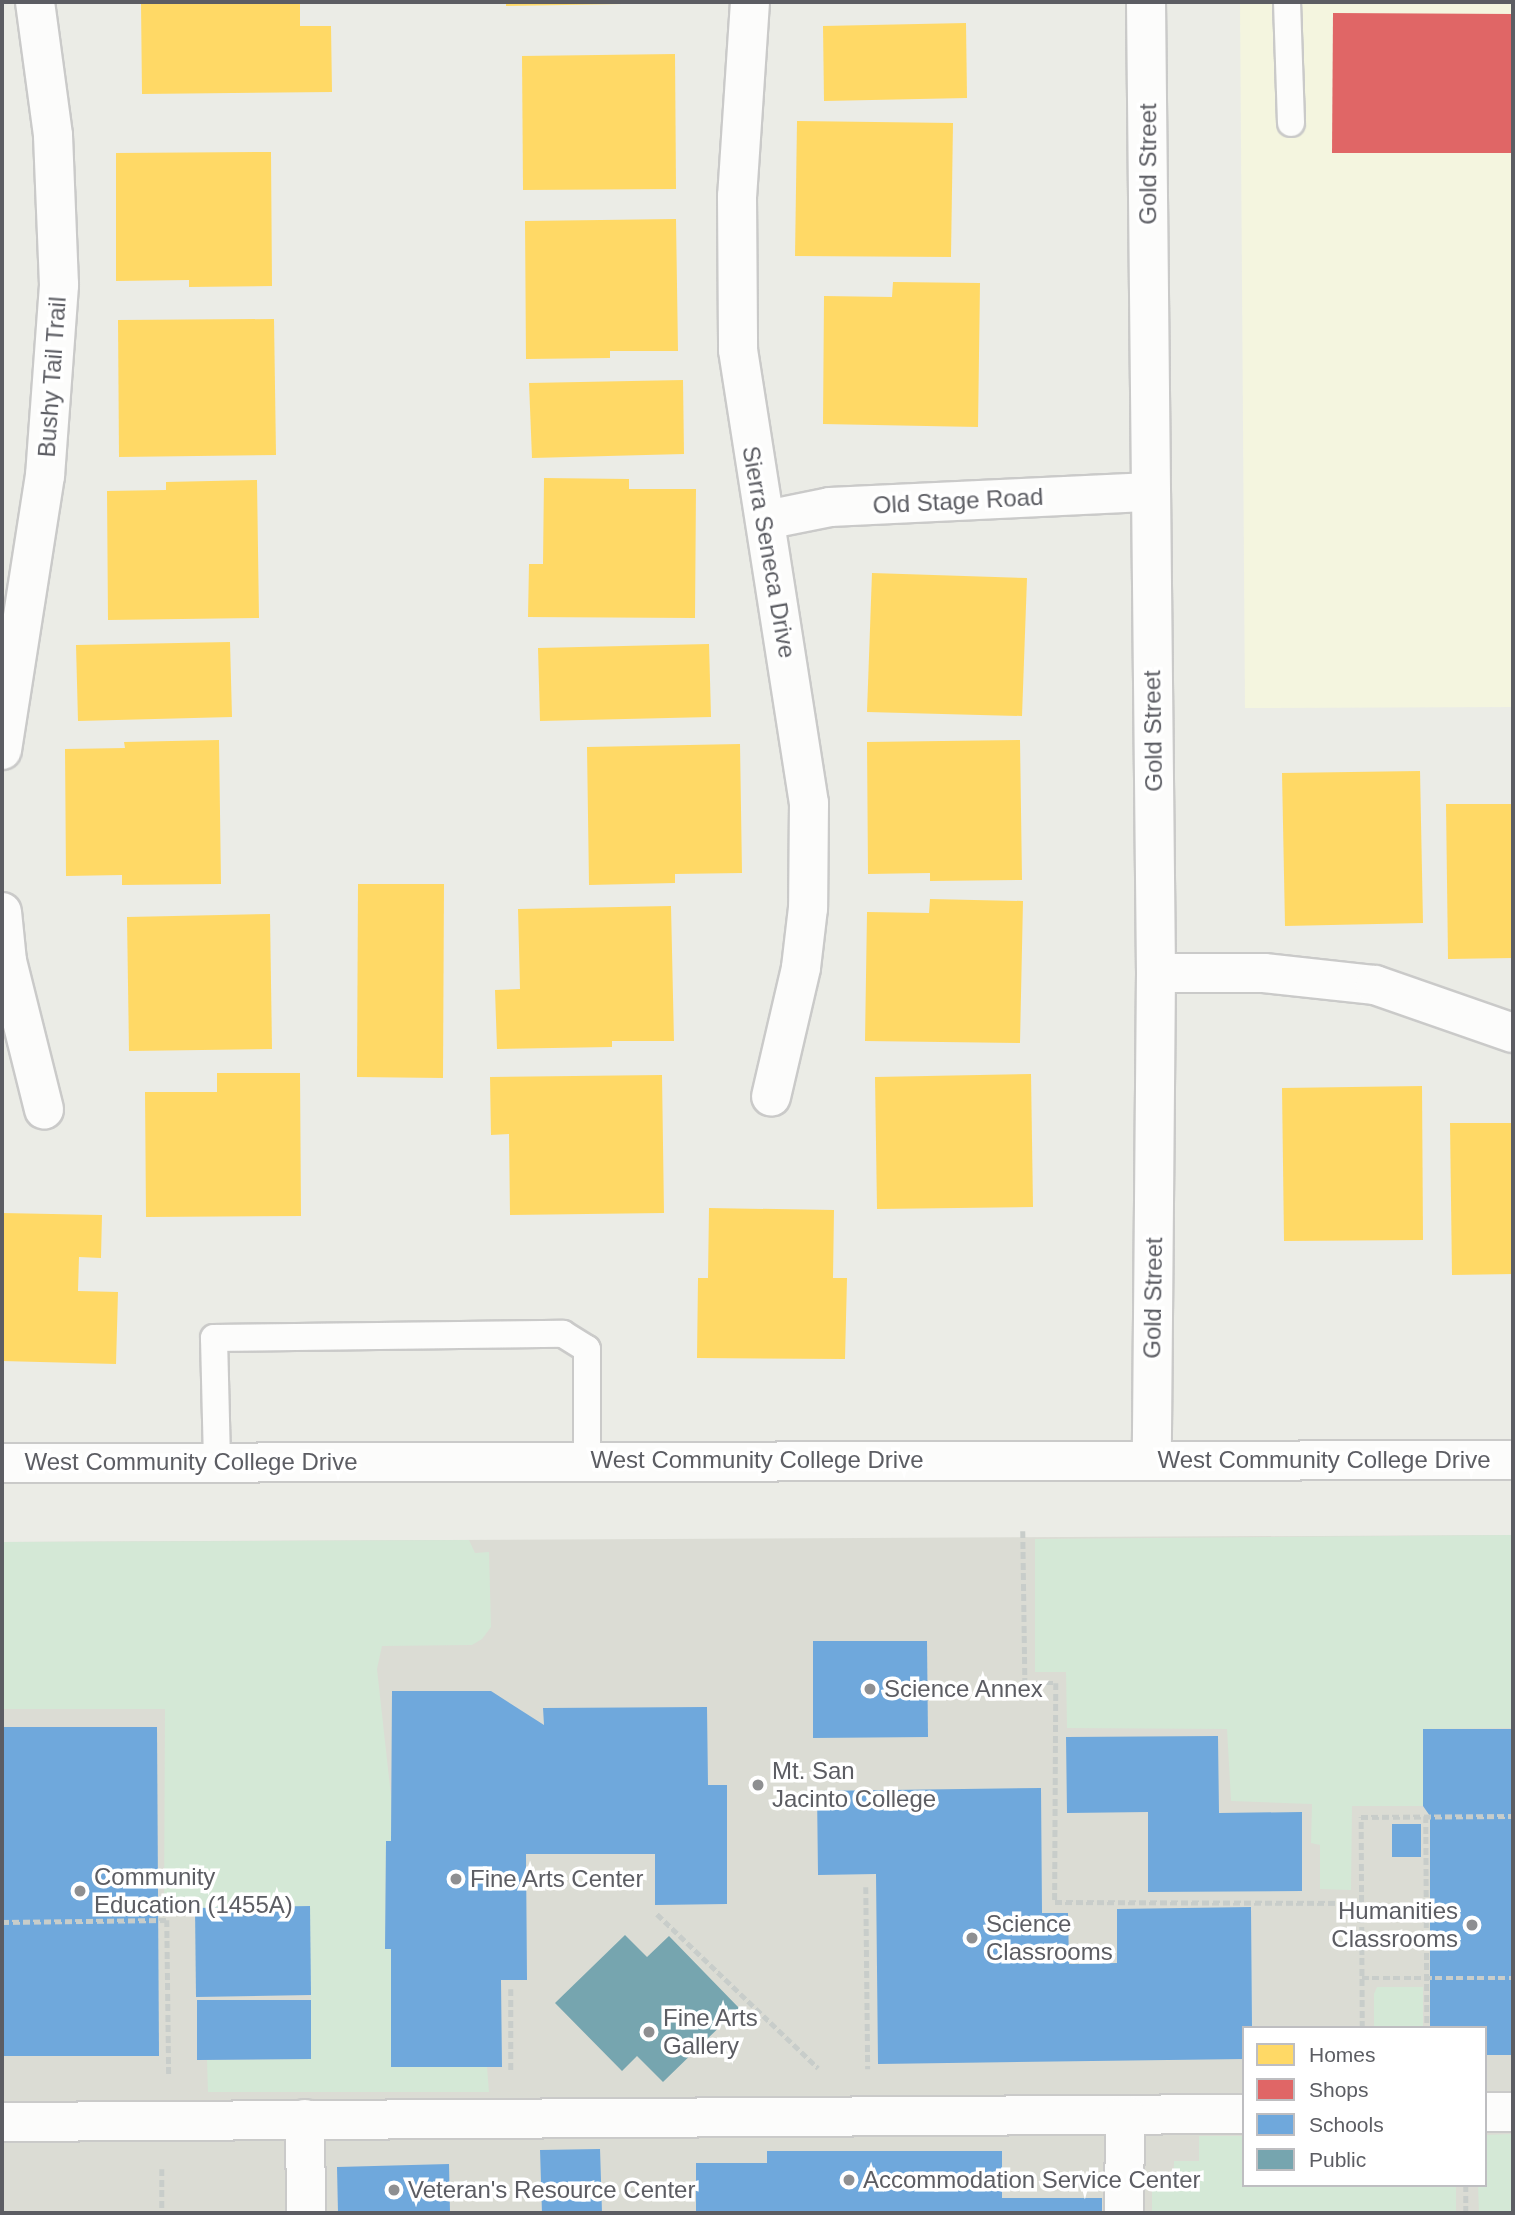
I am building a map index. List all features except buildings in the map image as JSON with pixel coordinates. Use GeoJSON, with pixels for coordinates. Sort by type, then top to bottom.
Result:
{"type":"FeatureCollection","features":[{"type":"Feature","properties":{"kind":"street","name":"Bushy Tail Trail"},"geometry":{"type":"LineString","coordinates":[[2,750],[44,476],[59,285],[53,135],[35,2]]}},
{"type":"Feature","properties":{"kind":"street","name":"Sierra Seneca Drive"},"geometry":{"type":"LineString","coordinates":[[750,2],[737,196],[738,350],[809,803],[808,908],[802,956],[771,1097]]}},
{"type":"Feature","properties":{"kind":"street","name":"Gold Street"},"geometry":{"type":"LineString","coordinates":[[1146,2],[1156,973],[1152,1460]]}},
{"type":"Feature","properties":{"kind":"street","name":"Old Stage Road"},"geometry":{"type":"LineString","coordinates":[[766,520],[830,507],[1150,492]]}},
{"type":"Feature","properties":{"kind":"street"},"geometry":{"type":"LineString","coordinates":[[2,912],[8,961],[44,1109]]}},
{"type":"Feature","properties":{"kind":"street"},"geometry":{"type":"LineString","coordinates":[[1156,973],[1264,973],[1375,985],[1513,1034]]}},
{"type":"Feature","properties":{"kind":"street","name":"West Community College Drive"},"geometry":{"type":"LineString","coordinates":[[2,1463],[1513,1460]]}},
{"type":"Feature","properties":{"kind":"street"},"geometry":{"type":"LineString","coordinates":[[1487,2112],[1513,2112]]}},
{"type":"Feature","properties":{"kind":"street"},"geometry":{"type":"LineString","coordinates":[[2,2122],[1242,2114]]}},
{"type":"Feature","properties":{"kind":"street"},"geometry":{"type":"LineString","coordinates":[[1124,2213],[1125,2115]]}},
{"type":"Feature","properties":{"kind":"street"},"geometry":{"type":"LineString","coordinates":[[305,2119],[306,2213]]}},
{"type":"Feature","properties":{"kind":"lane"},"geometry":{"type":"LineString","coordinates":[[1287,2],[1291,123]]}},
{"type":"Feature","properties":{"kind":"lane"},"geometry":{"type":"LineString","coordinates":[[217,1461],[214,1338],[564,1335],[587,1349],[587,1461]]}},
{"type":"Feature","properties":{"kind":"path"},"geometry":{"type":"LineString","coordinates":[[1023,1531],[1025,1683],[1056,1683],[1055,1902],[1362,1903]]}},
{"type":"Feature","properties":{"kind":"path"},"geometry":{"type":"LineString","coordinates":[[1426,1816],[1427,2026]]}},
{"type":"Feature","properties":{"kind":"path"},"geometry":{"type":"LineString","coordinates":[[1362,2026],[1361,1817],[1513,1816]]}},
{"type":"Feature","properties":{"kind":"path"},"geometry":{"type":"LineString","coordinates":[[866,1887],[867,2115]]}},
{"type":"Feature","properties":{"kind":"path"},"geometry":{"type":"LineString","coordinates":[[657,1914],[867,2115]]}},
{"type":"Feature","properties":{"kind":"path"},"geometry":{"type":"LineString","coordinates":[[2,1922],[167,1920],[169,2120]]}},
{"type":"Feature","properties":{"kind":"path"},"geometry":{"type":"LineString","coordinates":[[1362,1978],[1513,1978]]}},
{"type":"Feature","properties":{"kind":"path"},"geometry":{"type":"LineString","coordinates":[[511,1989],[511,2119]]}},
{"type":"Feature","properties":{"kind":"path"},"geometry":{"type":"LineString","coordinates":[[1466,2187],[1466,2213]]}},
{"type":"Feature","properties":{"kind":"shaded area"},"geometry":{"type":"Polygon","coordinates":[[[1240,2],[1513,2],[1513,707],[1245,708],[1240,2]]]}},
{"type":"Feature","properties":{"kind":"shaded area","name":"Mt. San Jacinto College"},"geometry":{"type":"Polygon","coordinates":[[[1513,1535],[1513,2213],[2,2213],[2,1542],[1513,1535]]]}},
{"type":"Feature","properties":{"kind":"shaded area"},"geometry":{"type":"Polygon","coordinates":[[[1513,1535],[1513,1728],[1424,1729],[1423,1806],[1352,1806],[1351,1890],[1320,1889],[1320,1845],[1311,1843],[1312,1804],[1231,1801],[1227,1729],[1067,1728],[1066,1672],[1035,1672],[1035,1539],[1513,1535]]]}},
{"type":"Feature","properties":{"kind":"shaded area"},"geometry":{"type":"Polygon","coordinates":[[[469,1540],[475,1553],[489,1552],[491,1627],[482,1639],[472,1645],[382,1646],[377,1669],[391,1796],[391,1841],[386,1841],[385,1948],[391,1949],[391,2067],[487,2067],[489,2092],[208,2092],[207,2060],[311,2059],[310,1907],[164,1910],[165,1709],[2,1709],[2,1542],[469,1540]]]}},
{"type":"Feature","properties":{"kind":"shaded area"},"geometry":{"type":"Polygon","coordinates":[[[1377,1987],[1423,1987],[1423,2026],[1374,2026],[1374,1994],[1377,1987]]]}},
{"type":"Feature","properties":{"kind":"shaded area"},"geometry":{"type":"Polygon","coordinates":[[[1513,2134],[1513,2213],[1479,2213],[1478,2187],[1487,2187],[1487,2135],[1513,2134]]]}},
{"type":"Feature","properties":{"kind":"shaded area"},"geometry":{"type":"Polygon","coordinates":[[[1199,2136],[1242,2136],[1242,2187],[1456,2187],[1456,2213],[1152,2213],[1152,2185],[1173,2185],[1174,2161],[1199,2161],[1199,2136]]]}},
{"type":"Feature","properties":{"kind":"place","name":"Science Annex"},"geometry":{"type":"Point","coordinates":[870,1689]}},
{"type":"Feature","properties":{"kind":"place","name":"Mt. San Jacinto College"},"geometry":{"type":"Point","coordinates":[758,1785]}},
{"type":"Feature","properties":{"kind":"place","name":"Fine Arts Center"},"geometry":{"type":"Point","coordinates":[456,1879]}},
{"type":"Feature","properties":{"kind":"place","name":"Community Education (1455A)"},"geometry":{"type":"Point","coordinates":[80,1891]}},
{"type":"Feature","properties":{"kind":"place","name":"Humanities Classrooms"},"geometry":{"type":"Point","coordinates":[1472,1925]}},
{"type":"Feature","properties":{"kind":"place","name":"Science Classrooms"},"geometry":{"type":"Point","coordinates":[972,1938]}},
{"type":"Feature","properties":{"kind":"place","name":"Fine Arts Gallery"},"geometry":{"type":"Point","coordinates":[649,2032]}},
{"type":"Feature","properties":{"kind":"place","name":"Accommodation Service Center"},"geometry":{"type":"Point","coordinates":[849,2180]}},
{"type":"Feature","properties":{"kind":"place","name":"Veteran's Resource Center"},"geometry":{"type":"Point","coordinates":[394,2190]}}]}
